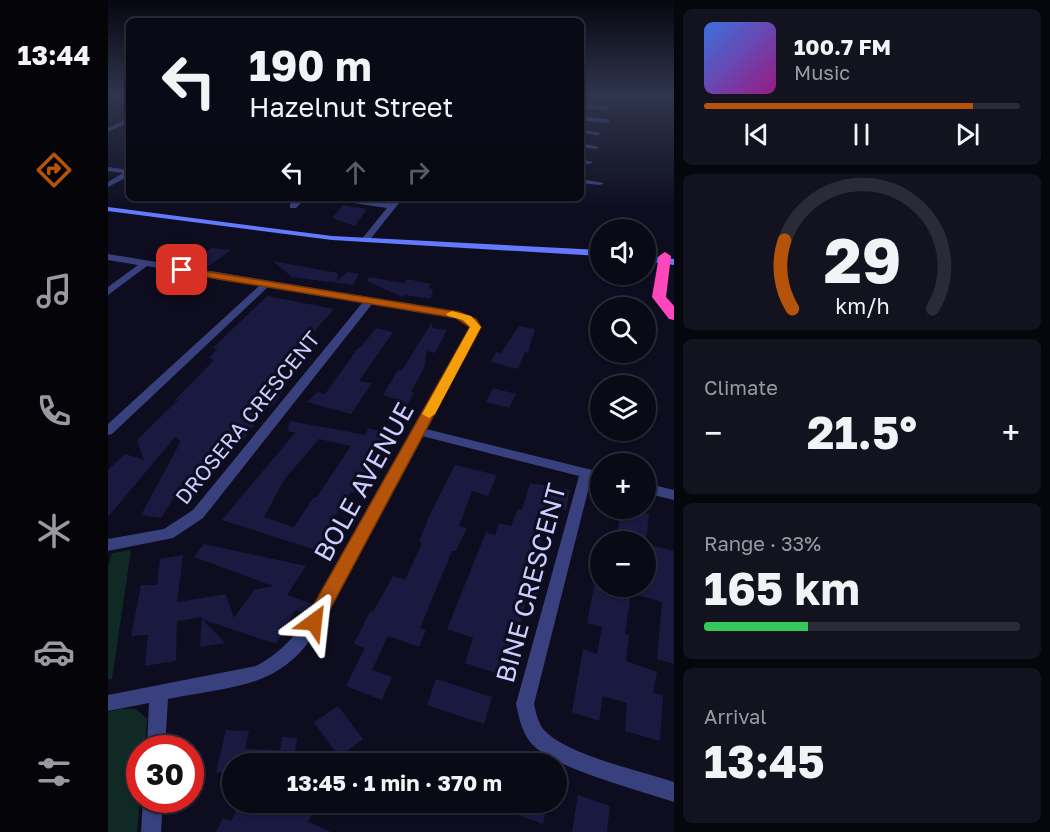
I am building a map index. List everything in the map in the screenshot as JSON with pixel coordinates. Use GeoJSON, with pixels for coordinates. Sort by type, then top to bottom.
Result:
{"type":"FeatureCollection","features":[{"type":"Feature","properties":{"kind":"highway"},"geometry":{"type":"LineString","coordinates":[[670,262],[659,280],[658,297],[674,316]]}},
{"type":"Feature","properties":{"kind":"street"},"geometry":{"type":"LineString","coordinates":[[584,146],[596,147]]}},
{"type":"Feature","properties":{"kind":"street"},"geometry":{"type":"LineString","coordinates":[[584,161],[590,162]]}},
{"type":"Feature","properties":{"kind":"street"},"geometry":{"type":"LineString","coordinates":[[108,169],[126,172]]}},
{"type":"Feature","properties":{"kind":"street"},"geometry":{"type":"LineString","coordinates":[[108,185],[126,174]]}},
{"type":"Feature","properties":{"kind":"street"},"geometry":{"type":"LineString","coordinates":[[584,181],[600,183]]}},
{"type":"Feature","properties":{"kind":"street"},"geometry":{"type":"LineString","coordinates":[[293,206],[299,201]]}},
{"type":"Feature","properties":{"kind":"street"},"geometry":{"type":"LineString","coordinates":[[366,240],[397,201]]}},
{"type":"Feature","properties":{"kind":"street"},"geometry":{"type":"LineString","coordinates":[[351,202],[393,206]]}},
{"type":"Feature","properties":{"kind":"street"},"geometry":{"type":"LineString","coordinates":[[108,209],[292,234],[366,240],[590,251]]}},
{"type":"Feature","properties":{"kind":"street"},"geometry":{"type":"LineString","coordinates":[[108,257],[369,301]]}},
{"type":"Feature","properties":{"kind":"street"},"geometry":{"type":"LineString","coordinates":[[108,292],[146,263]]}},
{"type":"Feature","properties":{"kind":"street"},"geometry":{"type":"LineString","coordinates":[[108,431],[266,284]]}},
{"type":"Feature","properties":{"kind":"street","name":"BOLE AVENUE"},"geometry":{"type":"LineString","coordinates":[[108,702],[259,673],[278,664],[304,639],[476,327],[472,321],[459,315],[369,301]]}},
{"type":"Feature","properties":{"kind":"street","name":"DROSERA CRESCENT"},"geometry":{"type":"LineString","coordinates":[[108,544],[168,534],[198,514],[369,301]]}},
{"type":"Feature","properties":{"kind":"street","name":"BINE CRESCENT"},"geometry":{"type":"LineString","coordinates":[[419,431],[590,474]]}},
{"type":"Feature","properties":{"kind":"street","name":"BINE CRESCENT"},"geometry":{"type":"LineString","coordinates":[[590,485],[525,704],[529,719],[537,736],[565,754],[674,792]]}},
{"type":"Feature","properties":{"kind":"street"},"geometry":{"type":"LineString","coordinates":[[656,491],[674,495]]}},
{"type":"Feature","properties":{"kind":"street"},"geometry":{"type":"LineString","coordinates":[[157,735],[159,694]]}},
{"type":"Feature","properties":{"kind":"street"},"geometry":{"type":"LineString","coordinates":[[151,832],[152,813]]}},
{"type":"Feature","properties":{"kind":"green space"},"geometry":{"type":"Polygon","coordinates":[[[131,550],[112,679],[108,679],[108,567],[112,553],[131,550]]]}},
{"type":"Feature","properties":{"kind":"green space"},"geometry":{"type":"Polygon","coordinates":[[[136,709],[147,719],[146,735],[126,735],[126,813],[139,813],[137,832],[108,832],[108,712],[136,709]]]}},
{"type":"Feature","properties":{"kind":"building"},"geometry":{"type":"Polygon","coordinates":[[[343,205],[367,209],[355,226],[332,218],[343,205]]]}},
{"type":"Feature","properties":{"kind":"building"},"geometry":{"type":"Polygon","coordinates":[[[211,248],[231,250],[209,266],[194,262],[211,248]]]}},
{"type":"Feature","properties":{"kind":"building"},"geometry":{"type":"Polygon","coordinates":[[[273,261],[338,273],[337,281],[347,272],[359,274],[353,285],[292,277],[273,261]]]}},
{"type":"Feature","properties":{"kind":"building"},"geometry":{"type":"Polygon","coordinates":[[[369,277],[404,283],[407,279],[431,284],[428,288],[433,289],[431,299],[404,295],[402,297],[367,281],[369,277]]]}},
{"type":"Feature","properties":{"kind":"building"},"geometry":{"type":"Polygon","coordinates":[[[267,296],[334,309],[311,335],[316,336],[269,384],[285,387],[274,405],[269,404],[244,439],[226,434],[205,458],[211,460],[202,470],[206,471],[195,483],[185,480],[161,518],[141,515],[181,441],[175,437],[108,517],[108,470],[125,454],[144,460],[137,440],[179,399],[174,401],[214,360],[209,358],[217,349],[213,348],[267,296]]]}},
{"type":"Feature","properties":{"kind":"building"},"geometry":{"type":"Polygon","coordinates":[[[432,322],[432,328],[447,330],[435,353],[427,351],[424,368],[405,408],[392,405],[396,399],[383,395],[398,370],[402,370],[432,322]]]}},
{"type":"Feature","properties":{"kind":"building"},"geometry":{"type":"Polygon","coordinates":[[[519,326],[535,329],[528,353],[525,352],[518,369],[491,362],[496,352],[501,353],[519,326]]]}},
{"type":"Feature","properties":{"kind":"building"},"geometry":{"type":"Polygon","coordinates":[[[376,328],[393,332],[359,381],[372,383],[351,414],[307,402],[317,392],[325,394],[358,348],[376,328]]]}},
{"type":"Feature","properties":{"kind":"building"},"geometry":{"type":"Polygon","coordinates":[[[493,388],[516,394],[509,408],[486,402],[493,388]]]}},
{"type":"Feature","properties":{"kind":"building"},"geometry":{"type":"Polygon","coordinates":[[[290,421],[366,435],[368,428],[388,433],[354,493],[351,492],[329,525],[335,556],[222,520],[295,433],[288,431],[290,421]],[[319,439],[284,480],[264,517],[294,527],[351,446],[319,439]]]}},
{"type":"Feature","properties":{"kind":"building"},"geometry":{"type":"Polygon","coordinates":[[[455,465],[497,475],[488,496],[472,491],[459,526],[467,528],[456,551],[452,551],[420,628],[426,630],[419,647],[388,636],[372,670],[392,677],[382,700],[346,686],[365,648],[354,644],[370,611],[373,612],[393,576],[405,580],[422,543],[419,542],[428,519],[455,465]]]}},
{"type":"Feature","properties":{"kind":"building"},"geometry":{"type":"Polygon","coordinates":[[[530,483],[570,490],[566,510],[552,507],[539,548],[539,553],[546,555],[535,603],[526,601],[516,638],[513,637],[502,675],[465,663],[473,638],[447,629],[486,532],[495,535],[499,523],[511,526],[518,509],[522,510],[530,483]]]}},
{"type":"Feature","properties":{"kind":"building"},"geometry":{"type":"Polygon","coordinates":[[[619,519],[648,519],[647,531],[618,531],[619,519]]]}},
{"type":"Feature","properties":{"kind":"building"},"geometry":{"type":"Polygon","coordinates":[[[204,544],[306,566],[287,595],[312,604],[306,614],[295,610],[276,644],[202,619],[225,643],[200,647],[202,617],[177,621],[176,661],[145,666],[148,635],[131,636],[141,585],[157,585],[160,559],[183,555],[177,602],[226,594],[234,618],[254,590],[273,586],[194,557],[204,544]]]}},
{"type":"Feature","properties":{"kind":"building"},"geometry":{"type":"Polygon","coordinates":[[[656,547],[674,551],[674,664],[657,659],[662,602],[645,597],[656,597],[656,547]]]}},
{"type":"Feature","properties":{"kind":"building"},"geometry":{"type":"Polygon","coordinates":[[[592,597],[630,597],[625,634],[629,635],[626,661],[657,672],[653,693],[663,695],[660,741],[625,731],[627,703],[603,696],[599,721],[572,712],[583,649],[597,654],[602,627],[587,623],[592,597]]]}},
{"type":"Feature","properties":{"kind":"building"},"geometry":{"type":"Polygon","coordinates":[[[436,679],[492,697],[484,724],[427,705],[436,679]]]}},
{"type":"Feature","properties":{"kind":"building"},"geometry":{"type":"Polygon","coordinates":[[[338,706],[363,739],[344,753],[336,753],[314,722],[338,706]]]}},
{"type":"Feature","properties":{"kind":"building"},"geometry":{"type":"Polygon","coordinates":[[[226,730],[249,731],[245,749],[280,750],[282,737],[297,738],[295,753],[222,753],[222,772],[216,772],[226,730]]]}},
{"type":"Feature","properties":{"kind":"building"},"geometry":{"type":"Polygon","coordinates":[[[578,795],[610,806],[607,832],[572,832],[578,795]]]}},
{"type":"Feature","properties":{"kind":"building"},"geometry":{"type":"Polygon","coordinates":[[[235,813],[312,813],[308,822],[331,832],[216,832],[223,818],[231,821],[235,813]]]}},
{"type":"Feature","properties":{"kind":"building"},"geometry":{"type":"Polygon","coordinates":[[[512,813],[545,813],[543,824],[512,813]]]}},
{"type":"Feature","properties":{"kind":"slow traffic"},"geometry":{"type":"LineString","coordinates":[[429,414],[476,327],[467,318],[452,314]]}},
{"type":"Feature","properties":{"kind":"route"},"geometry":{"type":"LineString","coordinates":[[182,270],[459,315],[472,321],[476,327],[314,622]]}}]}
